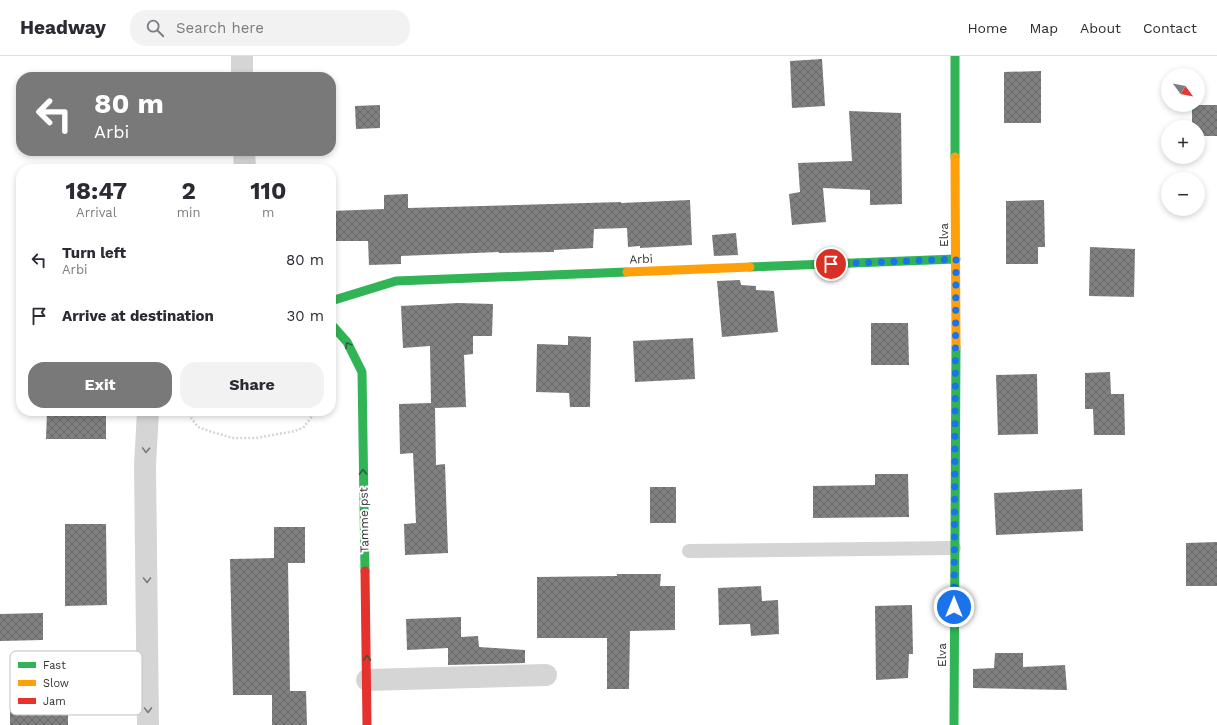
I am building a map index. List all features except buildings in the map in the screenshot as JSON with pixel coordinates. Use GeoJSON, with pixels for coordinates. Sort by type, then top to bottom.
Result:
{"type":"FeatureCollection","features":[{"type":"Feature","properties":{"kind":"street"},"geometry":{"type":"LineString","coordinates":[[242,56],[242,72]]}},
{"type":"Feature","properties":{"kind":"street","name":"Elva"},"geometry":{"type":"LineString","coordinates":[[954,725],[956,259],[955,56]]}},
{"type":"Feature","properties":{"kind":"street","name":"Arbi"},"geometry":{"type":"LineString","coordinates":[[336,299],[396,281],[956,259]]}},
{"type":"Feature","properties":{"kind":"street","name":"Tamme pst"},"geometry":{"type":"LineString","coordinates":[[336,330],[347,342],[362,372],[367,725]]}},
{"type":"Feature","properties":{"kind":"street"},"geometry":{"type":"LineString","coordinates":[[148,416],[145,465],[148,725]]}},
{"type":"Feature","properties":{"kind":"street"},"geometry":{"type":"LineString","coordinates":[[367,680],[546,675]]}},
{"type":"Feature","properties":{"kind":"lane"},"geometry":{"type":"LineString","coordinates":[[689,551],[954,548]]}},
{"type":"Feature","properties":{"kind":"path"},"geometry":{"type":"LineString","coordinates":[[190,416],[198,427],[234,438],[256,438],[296,431],[304,427],[312,416]]}},
{"type":"Feature","properties":{"kind":"traffic: fast"},"geometry":{"type":"LineString","coordinates":[[955,56],[955,157]]}},
{"type":"Feature","properties":{"kind":"traffic: fast"},"geometry":{"type":"LineString","coordinates":[[750,267],[956,259]]}},
{"type":"Feature","properties":{"kind":"traffic: fast"},"geometry":{"type":"LineString","coordinates":[[336,299],[396,281],[627,272]]}},
{"type":"Feature","properties":{"kind":"traffic: fast"},"geometry":{"type":"LineString","coordinates":[[336,330],[347,342],[362,372],[365,571]]}},
{"type":"Feature","properties":{"kind":"traffic: fast"},"geometry":{"type":"LineString","coordinates":[[954,725],[956,347]]}},
{"type":"Feature","properties":{"kind":"traffic: slow"},"geometry":{"type":"LineString","coordinates":[[955,157],[956,347]]}},
{"type":"Feature","properties":{"kind":"traffic: slow"},"geometry":{"type":"LineString","coordinates":[[627,272],[750,267]]}},
{"type":"Feature","properties":{"kind":"traffic: jam"},"geometry":{"type":"LineString","coordinates":[[365,571],[367,725]]}},
{"type":"Feature","properties":{"kind":"route"},"geometry":{"type":"LineString","coordinates":[[831,264],[956,259],[954,607]]}}]}
